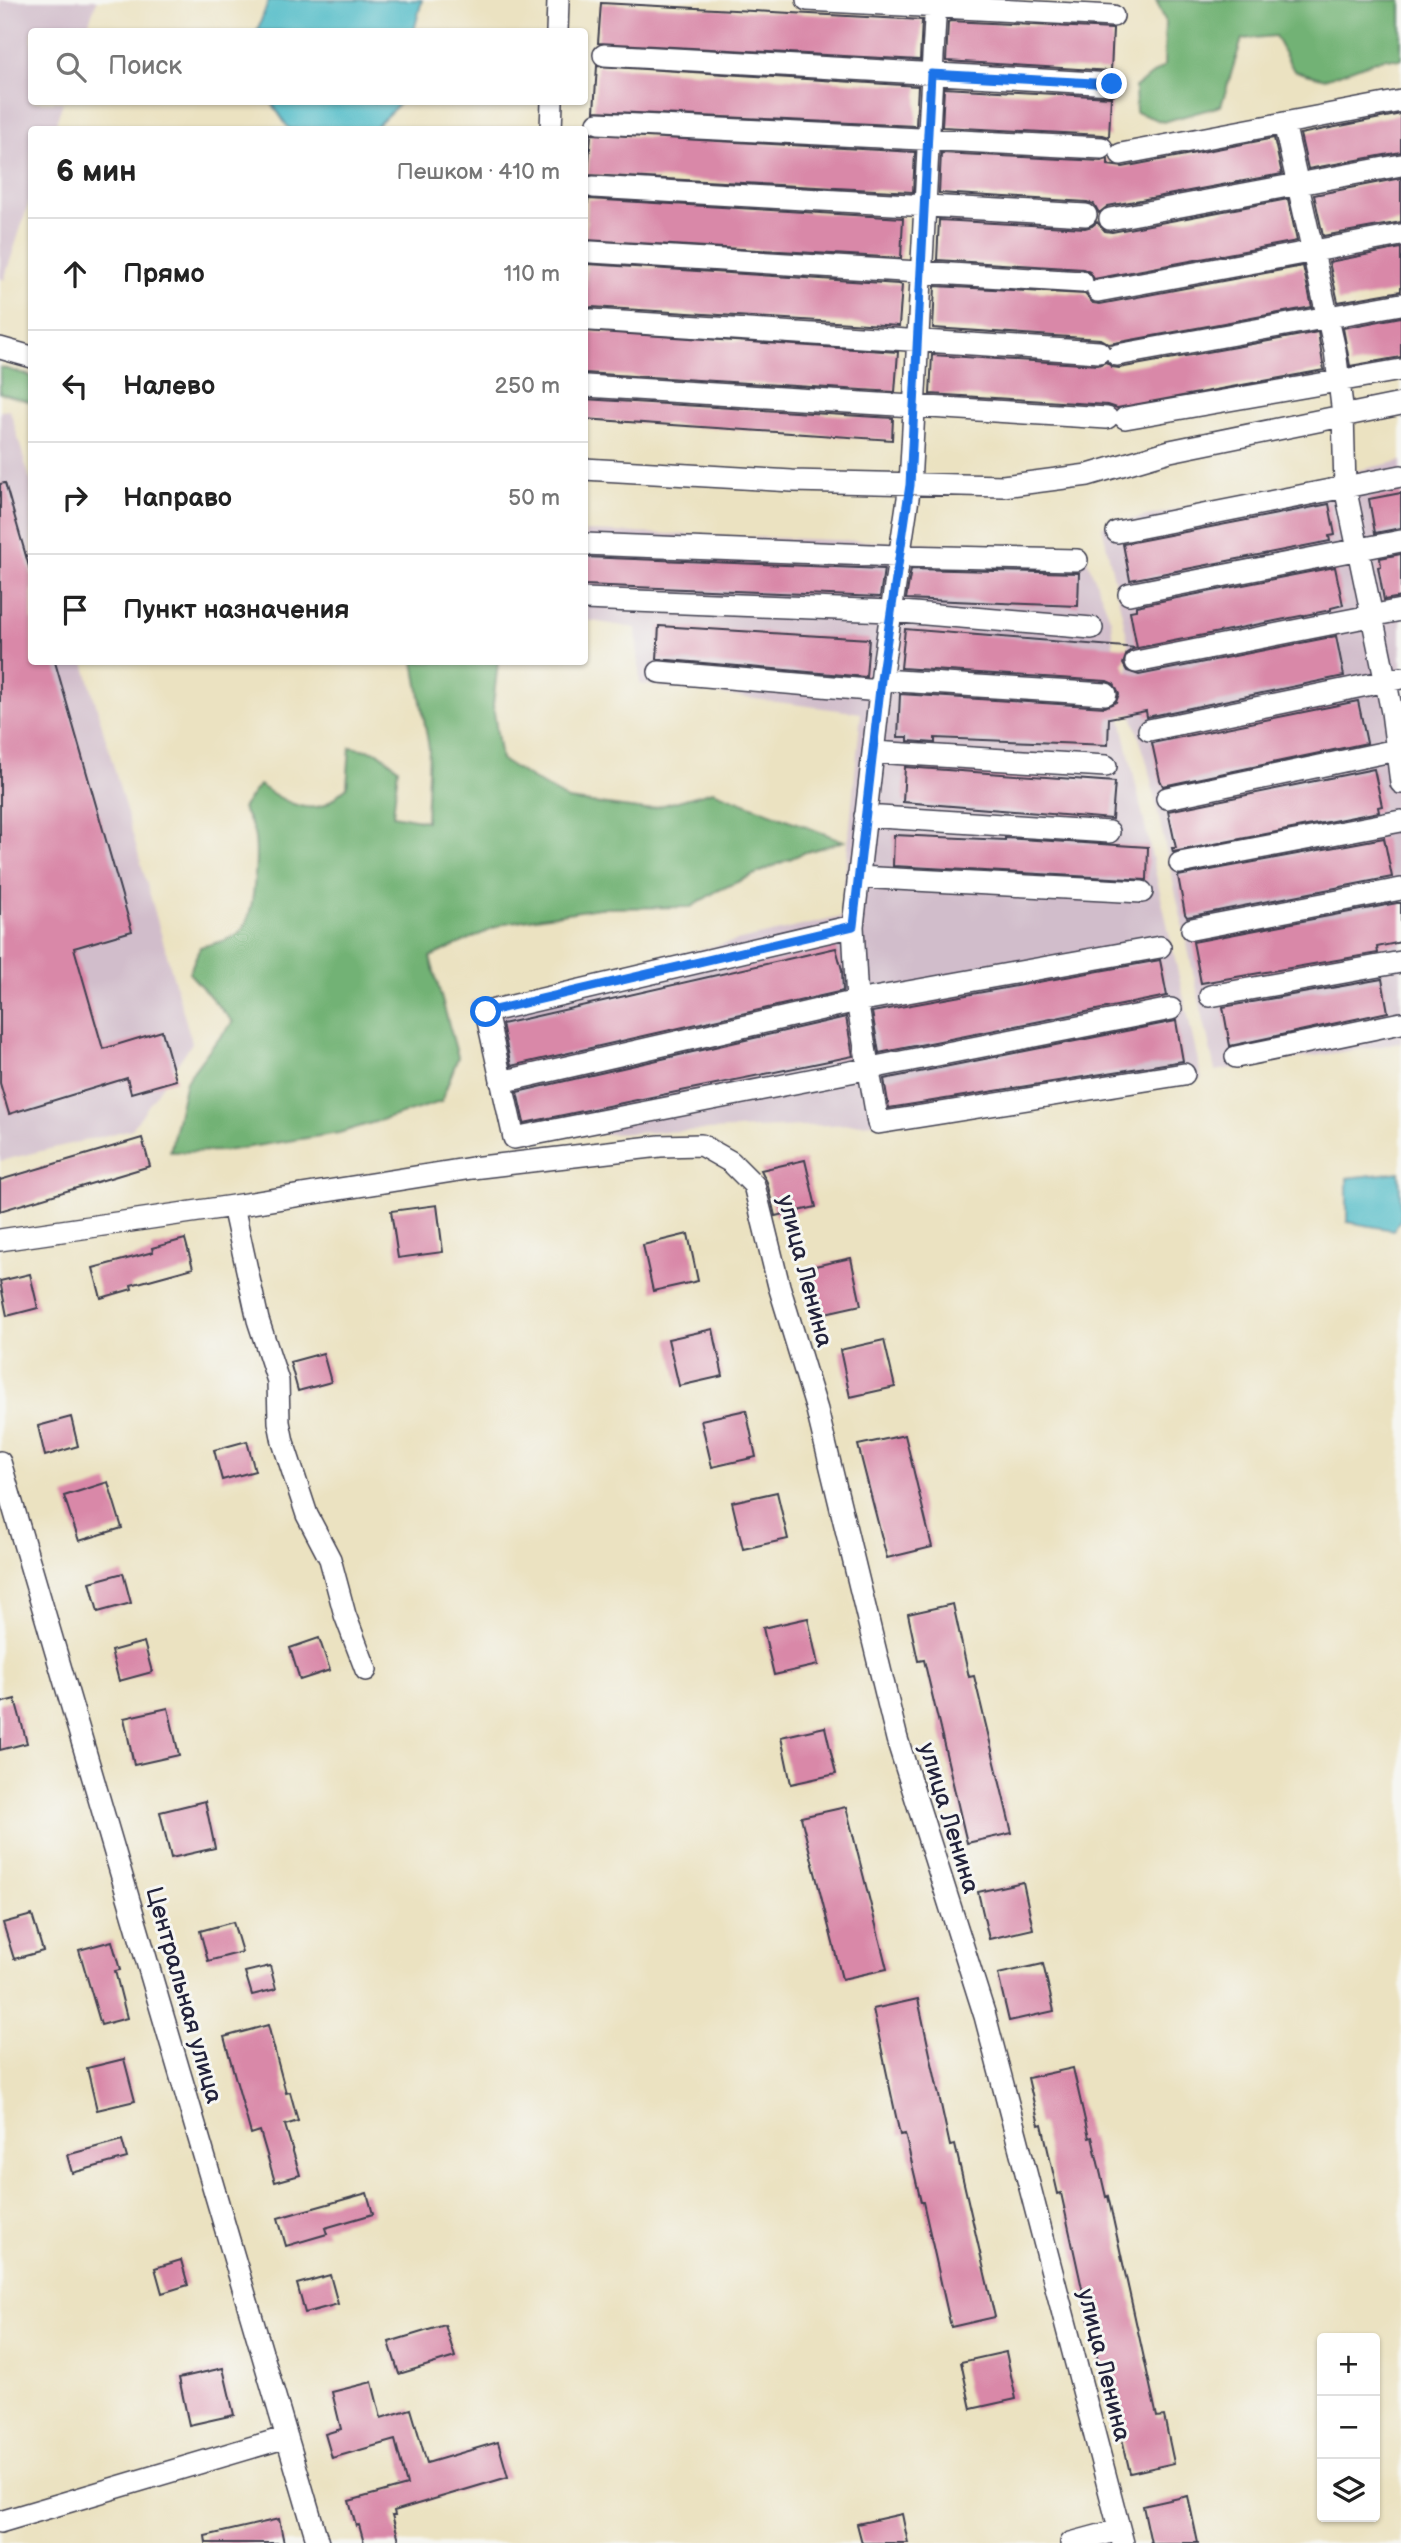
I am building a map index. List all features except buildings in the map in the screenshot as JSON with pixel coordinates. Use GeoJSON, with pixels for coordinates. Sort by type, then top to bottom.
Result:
{"type":"FeatureCollection","features":[{"type":"Feature","properties":{"kind":"street"},"geometry":{"type":"LineString","coordinates":[[556,28],[558,0]]}},
{"type":"Feature","properties":{"kind":"street"},"geometry":{"type":"LineString","coordinates":[[807,0],[936,3],[1112,16]]}},
{"type":"Feature","properties":{"kind":"street"},"geometry":{"type":"LineString","coordinates":[[936,3],[910,485],[880,686],[853,926],[857,1001],[878,1123],[1184,1074]]}},
{"type":"Feature","properties":{"kind":"street"},"geometry":{"type":"LineString","coordinates":[[604,55],[1112,84]]}},
{"type":"Feature","properties":{"kind":"street"},"geometry":{"type":"LineString","coordinates":[[597,123],[1112,151],[1401,101]]}},
{"type":"Feature","properties":{"kind":"street"},"geometry":{"type":"LineString","coordinates":[[551,126],[552,105]]}},
{"type":"Feature","properties":{"kind":"street"},"geometry":{"type":"LineString","coordinates":[[1284,123],[1340,382],[1345,486],[1372,615],[1393,679],[1401,783]]}},
{"type":"Feature","properties":{"kind":"street"},"geometry":{"type":"LineString","coordinates":[[1110,219],[1401,165]]}},
{"type":"Feature","properties":{"kind":"street"},"geometry":{"type":"LineString","coordinates":[[593,187],[1086,215]]}},
{"type":"Feature","properties":{"kind":"street"},"geometry":{"type":"LineString","coordinates":[[591,252],[921,272],[1090,286],[1401,235]]}},
{"type":"Feature","properties":{"kind":"street"},"geometry":{"type":"LineString","coordinates":[[591,320],[1108,353],[1401,304]]}},
{"type":"Feature","properties":{"kind":"street"},"geometry":{"type":"LineString","coordinates":[[0,348],[28,356]]}},
{"type":"Feature","properties":{"kind":"street"},"geometry":{"type":"LineString","coordinates":[[588,386],[1116,418],[1401,370]]}},
{"type":"Feature","properties":{"kind":"street"},"geometry":{"type":"LineString","coordinates":[[588,469],[792,481],[1003,486],[1088,475],[1170,451],[1401,404]]}},
{"type":"Feature","properties":{"kind":"street"},"geometry":{"type":"LineString","coordinates":[[1117,532],[1401,476]]}},
{"type":"Feature","properties":{"kind":"street"},"geometry":{"type":"LineString","coordinates":[[1129,594],[1401,541]]}},
{"type":"Feature","properties":{"kind":"street"},"geometry":{"type":"LineString","coordinates":[[588,544],[1077,560]]}},
{"type":"Feature","properties":{"kind":"street"},"geometry":{"type":"LineString","coordinates":[[588,599],[890,611],[1092,628]]}},
{"type":"Feature","properties":{"kind":"street"},"geometry":{"type":"LineString","coordinates":[[1136,662],[1401,610]]}},
{"type":"Feature","properties":{"kind":"street"},"geometry":{"type":"LineString","coordinates":[[659,672],[880,686],[1106,694]]}},
{"type":"Feature","properties":{"kind":"street"},"geometry":{"type":"LineString","coordinates":[[1149,730],[1393,679]]}},
{"type":"Feature","properties":{"kind":"street"},"geometry":{"type":"LineString","coordinates":[[1167,798],[1399,750]]}},
{"type":"Feature","properties":{"kind":"street"},"geometry":{"type":"LineString","coordinates":[[873,752],[1106,766]]}},
{"type":"Feature","properties":{"kind":"street"},"geometry":{"type":"LineString","coordinates":[[865,816],[1109,832]]}},
{"type":"Feature","properties":{"kind":"street"},"geometry":{"type":"LineString","coordinates":[[1180,863],[1401,821]]}},
{"type":"Feature","properties":{"kind":"street"},"geometry":{"type":"LineString","coordinates":[[858,877],[1142,892]]}},
{"type":"Feature","properties":{"kind":"street"},"geometry":{"type":"LineString","coordinates":[[1192,929],[1401,889]]}},
{"type":"Feature","properties":{"kind":"street"},"geometry":{"type":"LineString","coordinates":[[853,926],[486,1012],[514,1138],[1171,1009]]}},
{"type":"Feature","properties":{"kind":"street"},"geometry":{"type":"LineString","coordinates":[[501,1082],[857,1001],[1160,947]]}},
{"type":"Feature","properties":{"kind":"street"},"geometry":{"type":"LineString","coordinates":[[1210,996],[1401,962]]}},
{"type":"Feature","properties":{"kind":"street"},"geometry":{"type":"LineString","coordinates":[[1236,1057],[1401,1023]]}},
{"type":"Feature","properties":{"kind":"street","name":"улица Ленина"},"geometry":{"type":"LineString","coordinates":[[233,1206],[472,1168],[660,1146],[701,1145],[731,1161],[754,1185],[779,1286],[817,1410],[897,1739],[985,2016],[1121,2536],[1071,2543]]}},
{"type":"Feature","properties":{"kind":"street"},"geometry":{"type":"LineString","coordinates":[[0,1240],[233,1206],[258,1320],[278,1381],[279,1422],[283,1442],[307,1515],[330,1559],[345,1615],[366,1670]]}},
{"type":"Feature","properties":{"kind":"street","name":"Центральная улица"},"geometry":{"type":"LineString","coordinates":[[0,1462],[318,2543]]}},
{"type":"Feature","properties":{"kind":"street"},"geometry":{"type":"LineString","coordinates":[[0,2522],[286,2437]]}},
{"type":"Feature","properties":{"kind":"shaded area"},"geometry":{"type":"Polygon","coordinates":[[[0,0],[97,0],[87,28],[28,28],[28,105],[62,105],[55,126],[28,126],[28,205],[4,280],[0,278],[0,0]]]}},
{"type":"Feature","properties":{"kind":"shaded area"},"geometry":{"type":"Polygon","coordinates":[[[10,410],[28,473],[28,665],[85,665],[192,1043],[132,1129],[0,1161],[0,411],[10,410]]]}},
{"type":"Feature","properties":{"kind":"shaded area"},"geometry":{"type":"Polygon","coordinates":[[[1401,461],[1401,1043],[1215,1071],[1147,763],[1128,702],[1128,641],[1102,526],[1401,461]]]}},
{"type":"Feature","properties":{"kind":"shaded area"},"geometry":{"type":"Polygon","coordinates":[[[588,531],[1083,549],[1111,620],[1119,710],[1202,1079],[878,1123],[514,1138],[470,1002],[841,917],[861,713],[640,684],[636,628],[588,620],[588,531]]]}},
{"type":"Feature","properties":{"kind":"green space"},"geometry":{"type":"Polygon","coordinates":[[[1156,0],[1401,0],[1401,60],[1384,58],[1325,79],[1294,71],[1275,36],[1242,39],[1221,106],[1163,122],[1136,112],[1135,87],[1164,66],[1165,20],[1156,0]]]}},
{"type":"Feature","properties":{"kind":"green space"},"geometry":{"type":"Polygon","coordinates":[[[0,367],[28,375],[28,401],[0,393],[0,367]]]}},
{"type":"Feature","properties":{"kind":"green space"},"geometry":{"type":"Polygon","coordinates":[[[415,665],[498,665],[493,705],[501,760],[568,800],[646,810],[713,791],[844,841],[803,853],[717,891],[691,907],[599,908],[505,923],[430,957],[458,1057],[441,1102],[339,1133],[224,1151],[170,1152],[186,1081],[233,1022],[189,973],[200,947],[237,934],[246,924],[250,912],[255,842],[253,830],[242,808],[259,785],[298,806],[324,805],[347,787],[350,747],[378,752],[398,768],[393,815],[426,821],[429,748],[415,665]]]}},
{"type":"Feature","properties":{"kind":"water"},"geometry":{"type":"Polygon","coordinates":[[[269,0],[422,0],[415,28],[258,28],[269,0]]]}},
{"type":"Feature","properties":{"kind":"water"},"geometry":{"type":"Polygon","coordinates":[[[273,105],[398,105],[376,126],[287,126],[273,105]]]}},
{"type":"Feature","properties":{"kind":"water"},"geometry":{"type":"Polygon","coordinates":[[[1399,1172],[1401,1219],[1393,1230],[1347,1222],[1347,1178],[1399,1172]]]}},
{"type":"Feature","properties":{"kind":"route"},"geometry":{"type":"LineString","coordinates":[[486,1012],[853,926],[881,680],[910,485],[931,74],[1112,84]]}}]}
